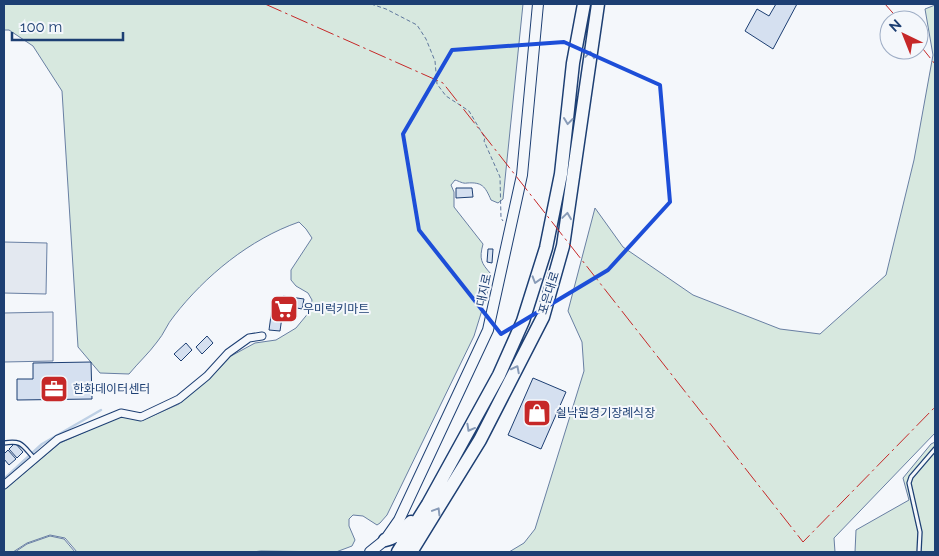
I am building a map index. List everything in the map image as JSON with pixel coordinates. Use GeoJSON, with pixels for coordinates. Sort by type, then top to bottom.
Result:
{"type":"FeatureCollection","features":[{"type":"Feature","properties":{"kind":"highway","name":"포은대로"},"geometry":{"type":"LineString","coordinates":[[398,552],[428,504],[499,375],[524,321],[546,248],[561,174],[573,63],[584,4]]}},
{"type":"Feature","properties":{"kind":"highway","name":"포은대로"},"geometry":{"type":"LineString","coordinates":[[411,552],[480,440],[543,317],[563,246],[598,4]]}},
{"type":"Feature","properties":{"kind":"highway"},"geometry":{"type":"LineString","coordinates":[[386,540],[400,533],[428,504]]}},
{"type":"Feature","properties":{"kind":"main road","name":"대지로"},"geometry":{"type":"LineString","coordinates":[[370,552],[386,540],[399,520],[488,330],[522,176],[538,4]]}},
{"type":"Feature","properties":{"kind":"street"},"geometry":{"type":"LineString","coordinates":[[4,485],[58,439],[120,413],[141,417],[179,399],[207,376],[228,353],[249,338],[262,336]]}},
{"type":"Feature","properties":{"kind":"lane"},"geometry":{"type":"LineString","coordinates":[[4,443],[17,442],[35,459]]}},
{"type":"Feature","properties":{"kind":"lane"},"geometry":{"type":"LineString","coordinates":[[920,552],[920,532],[909,483],[935,449]]}},
{"type":"Feature","properties":{"kind":"path"},"geometry":{"type":"LineString","coordinates":[[371,4],[386,9],[417,25],[426,39],[436,62],[437,84],[446,96],[469,111],[485,138],[484,141],[500,177],[501,218],[510,229]]}},
{"type":"Feature","properties":{"kind":"highlighted area"},"geometry":{"type":"Polygon","coordinates":[[[564,42],[660,85],[670,202],[608,270],[501,334],[419,230],[403,134],[452,50],[564,42]]]}},
{"type":"Feature","properties":{"kind":"shaded area"},"geometry":{"type":"Polygon","coordinates":[[[4,4],[523,4],[503,199],[498,203],[491,200],[485,188],[480,184],[464,183],[455,180],[451,185],[454,192],[454,207],[483,244],[482,260],[491,274],[474,336],[387,515],[377,525],[363,516],[353,515],[349,519],[349,526],[355,540],[352,546],[336,552],[77,552],[65,538],[50,535],[27,543],[13,552],[4,552],[4,490],[60,443],[121,416],[143,420],[179,404],[211,377],[231,356],[255,343],[276,340],[296,328],[310,311],[312,300],[308,293],[296,286],[291,280],[291,270],[312,238],[299,222],[263,238],[214,273],[186,301],[162,336],[129,374],[100,373],[78,347],[62,91],[33,46],[9,30],[4,30],[4,4]]]}},
{"type":"Feature","properties":{"kind":"shaded area"},"geometry":{"type":"Polygon","coordinates":[[[935,5],[935,433],[834,538],[835,552],[509,552],[524,543],[535,529],[584,371],[582,342],[568,311],[595,208],[623,247],[693,295],[780,329],[820,334],[886,275],[914,160],[933,55],[929,32],[929,10],[925,9],[935,5]]]}},
{"type":"Feature","properties":{"kind":"shaded area"},"geometry":{"type":"Polygon","coordinates":[[[4,242],[47,243],[46,294],[4,293],[4,242]]]}},
{"type":"Feature","properties":{"kind":"shaded area"},"geometry":{"type":"Polygon","coordinates":[[[53,312],[53,361],[4,362],[4,313],[53,312]]]}},
{"type":"Feature","properties":{"kind":"shaded area"},"geometry":{"type":"Polygon","coordinates":[[[935,442],[935,552],[855,552],[856,530],[909,500],[903,478],[931,444],[935,442]]]}},
{"type":"Feature","properties":{"kind":"shaded area"},"geometry":{"type":"Polygon","coordinates":[[[50,536],[64,539],[75,552],[15,552],[27,544],[50,536]]]}},
{"type":"Feature","properties":{"kind":"building"},"geometry":{"type":"Polygon","coordinates":[[[776,4],[797,4],[773,49],[745,31],[757,9],[769,16],[776,4]]]}},
{"type":"Feature","properties":{"kind":"building"},"geometry":{"type":"Polygon","coordinates":[[[456,188],[472,188],[473,197],[456,198],[456,188]]]}},
{"type":"Feature","properties":{"kind":"building"},"geometry":{"type":"Polygon","coordinates":[[[488,249],[493,249],[492,263],[487,262],[488,249]]]}},
{"type":"Feature","properties":{"kind":"building"},"geometry":{"type":"Polygon","coordinates":[[[283,296],[304,299],[302,309],[282,305],[283,296]]]}},
{"type":"Feature","properties":{"kind":"building"},"geometry":{"type":"Polygon","coordinates":[[[272,308],[283,310],[280,331],[269,330],[272,308]]]}},
{"type":"Feature","properties":{"kind":"building"},"geometry":{"type":"Polygon","coordinates":[[[207,336],[213,343],[202,354],[196,347],[207,336]]]}},
{"type":"Feature","properties":{"kind":"building"},"geometry":{"type":"Polygon","coordinates":[[[186,343],[192,350],[181,361],[174,354],[186,343]]]}},
{"type":"Feature","properties":{"kind":"building","name":"한화데이터센터"},"geometry":{"type":"Polygon","coordinates":[[[91,362],[92,399],[17,400],[17,379],[33,379],[33,363],[91,362]]]}},
{"type":"Feature","properties":{"kind":"building","name":"쉴낙원경기장례식장"},"geometry":{"type":"Polygon","coordinates":[[[533,378],[566,392],[541,449],[508,435],[533,378]]]}},
{"type":"Feature","properties":{"kind":"building"},"geometry":{"type":"Polygon","coordinates":[[[15,443],[23,452],[17,458],[9,449],[15,443]]]}},
{"type":"Feature","properties":{"kind":"building"},"geometry":{"type":"Polygon","coordinates":[[[8,450],[16,459],[9,465],[4,459],[4,454],[8,450]]]}},
{"type":"Feature","properties":{"kind":"waterway"},"geometry":{"type":"LineString","coordinates":[[4,479],[42,444],[101,410]]}},
{"type":"Feature","properties":{"kind":"power"},"geometry":{"type":"LineString","coordinates":[[265,4],[443,83],[803,542],[935,407]]}},
{"type":"Feature","properties":{"kind":"power"},"geometry":{"type":"LineString","coordinates":[[885,4],[890,10]]}},
{"type":"Feature","properties":{"kind":"power"},"geometry":{"type":"LineString","coordinates":[[929,56],[935,64]]}},
{"type":"Feature","properties":{"kind":"place","name":"우미럭키마트"},"geometry":{"type":"Point","coordinates":[284,309]}},
{"type":"Feature","properties":{"kind":"place","name":"한화데이터센터"},"geometry":{"type":"Point","coordinates":[54,389]}},
{"type":"Feature","properties":{"kind":"place","name":"쉴낙원경기장례식장"},"geometry":{"type":"Point","coordinates":[537,413]}}]}
